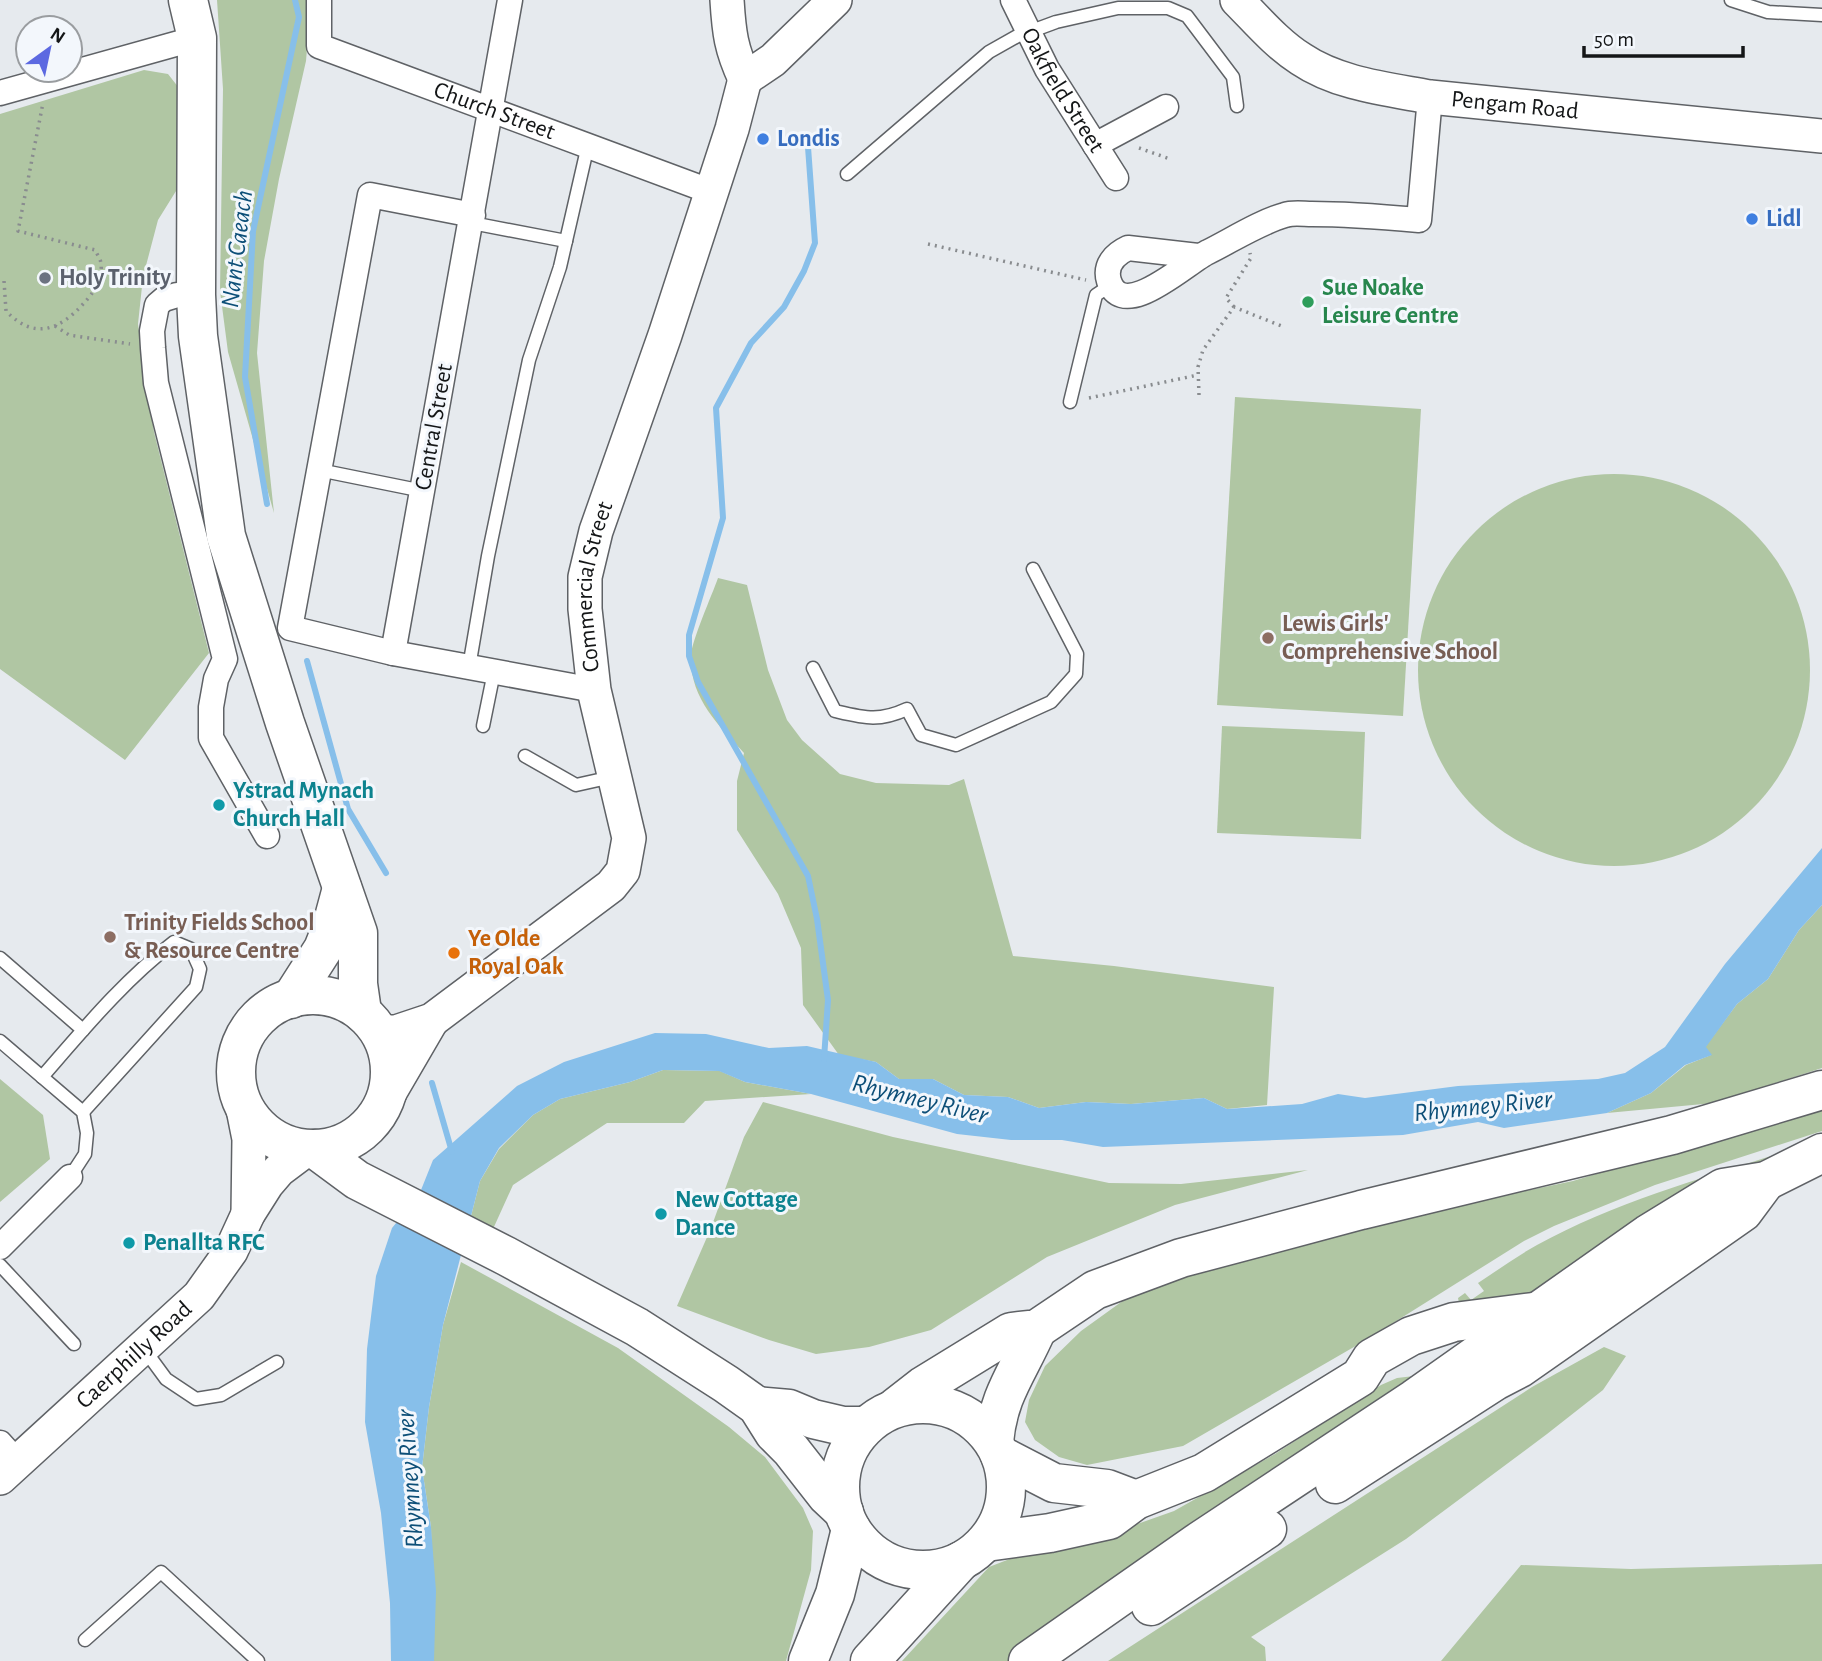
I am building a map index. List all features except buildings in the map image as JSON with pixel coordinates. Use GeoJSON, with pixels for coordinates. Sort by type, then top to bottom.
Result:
{"type":"FeatureCollection","features":[{"type":"Feature","properties":{"kind":"main road"},"geometry":{"type":"LineString","coordinates":[[188,0],[197,38],[198,335],[226,536],[285,723],[358,933],[358,984],[370,1022],[388,1053],[390,1076],[372,1132],[373,1152],[399,1203]]}},
{"type":"Feature","properties":{"kind":"main road"},"geometry":{"type":"LineString","coordinates":[[290,999],[323,949],[342,888]]}},
{"type":"Feature","properties":{"kind":"main road"},"geometry":{"type":"LineString","coordinates":[[370,1022],[340,1000],[316,995],[290,999],[268,1010],[250,1028],[240,1050],[236,1075],[241,1099],[252,1118],[267,1133],[286,1144],[311,1149],[332,1147],[348,1141],[380,1109]]}},
{"type":"Feature","properties":{"kind":"main road"},"geometry":{"type":"LineString","coordinates":[[808,1661],[835,1594],[847,1520],[840,1494],[842,1466],[853,1441],[880,1417],[923,1386],[1011,1332],[1037,1329],[1095,1290],[1181,1258],[1362,1210],[1672,1135],[1822,1090]]}},
{"type":"Feature","properties":{"kind":"main road"},"geometry":{"type":"LineString","coordinates":[[311,1149],[357,1180],[399,1203],[637,1326],[757,1406],[774,1433],[791,1450],[864,1545],[880,1559],[900,1567],[920,1570],[942,1568],[974,1552],[1109,1520],[1136,1500],[1205,1474],[1360,1377],[1372,1358],[1411,1336],[1454,1322],[1540,1311],[1605,1287]]}},
{"type":"Feature","properties":{"kind":"main road"},"geometry":{"type":"LineString","coordinates":[[1073,1661],[1228,1555],[1495,1381],[1520,1368],[1605,1287],[1648,1234],[1723,1188],[1766,1181],[1822,1153]]}},
{"type":"Feature","properties":{"kind":"main road"},"geometry":{"type":"LineString","coordinates":[[1028,1661],[1198,1542],[1540,1311]]}},
{"type":"Feature","properties":{"kind":"main road"},"geometry":{"type":"LineString","coordinates":[[870,1661],[997,1527],[1004,1510],[1007,1491],[1006,1473],[997,1449],[996,1422],[1002,1398],[1037,1329]]}},
{"type":"Feature","properties":{"kind":"main road"},"geometry":{"type":"LineString","coordinates":[[1360,1377],[1416,1367],[1452,1371],[1495,1381]]}},
{"type":"Feature","properties":{"kind":"main road"},"geometry":{"type":"LineString","coordinates":[[757,1406],[789,1409],[813,1419],[843,1426],[923,1403],[951,1408],[975,1422],[997,1449],[1054,1483],[1107,1489],[1136,1500]]}},
{"type":"Feature","properties":{"kind":"street","name":"Church Street"},"geometry":{"type":"LineString","coordinates":[[319,0],[319,47],[712,192]]}},
{"type":"Feature","properties":{"kind":"street"},"geometry":{"type":"LineString","coordinates":[[727,0],[733,53],[745,79],[773,60],[835,0]]}},
{"type":"Feature","properties":{"kind":"street","name":"Oakfield Street"},"geometry":{"type":"LineString","coordinates":[[1013,0],[1047,69],[1116,178]]}},
{"type":"Feature","properties":{"kind":"street","name":"Pengam Road"},"geometry":{"type":"LineString","coordinates":[[1237,0],[1300,59],[1327,74],[1378,87],[1430,97],[1822,136]]}},
{"type":"Feature","properties":{"kind":"street","name":"Central Street"},"geometry":{"type":"LineString","coordinates":[[393,653],[472,219],[490,108],[502,3]]}},
{"type":"Feature","properties":{"kind":"street"},"geometry":{"type":"LineString","coordinates":[[84,70],[197,38]]}},
{"type":"Feature","properties":{"kind":"street","name":"Commercial Street"},"geometry":{"type":"LineString","coordinates":[[370,1022],[396,1032],[432,1020],[611,886],[624,871],[629,838],[594,690],[584,609],[585,577],[596,531],[665,335],[712,192],[745,79]]}},
{"type":"Feature","properties":{"kind":"street"},"geometry":{"type":"LineString","coordinates":[[0,93],[33,84]]}},
{"type":"Feature","properties":{"kind":"street"},"geometry":{"type":"LineString","coordinates":[[1198,256],[1128,248],[1118,252],[1109,265],[1107,274],[1111,285],[1120,294],[1127,296],[1149,291],[1198,256],[1287,214],[1334,214],[1419,220],[1430,97]]}},
{"type":"Feature","properties":{"kind":"street"},"geometry":{"type":"LineString","coordinates":[[1096,145],[1166,107]]}},
{"type":"Feature","properties":{"kind":"street"},"geometry":{"type":"LineString","coordinates":[[472,219],[370,195],[290,628],[393,653],[594,690]]}},
{"type":"Feature","properties":{"kind":"street"},"geometry":{"type":"LineString","coordinates":[[196,295],[177,295],[164,299],[157,305],[153,323],[156,383],[225,659],[216,679],[211,707],[211,738],[267,836]]}},
{"type":"Feature","properties":{"kind":"street","name":"Commercial Street"},"geometry":{"type":"LineString","coordinates":[[380,1109],[432,1020]]}},
{"type":"Feature","properties":{"kind":"street","name":"Caerphilly Road"},"geometry":{"type":"LineString","coordinates":[[241,1099],[249,1139],[248,1214]]}},
{"type":"Feature","properties":{"kind":"street","name":"Caerphilly Road"},"geometry":{"type":"LineString","coordinates":[[6,1461],[143,1347],[199,1296],[231,1251],[248,1214],[279,1170],[311,1149]]}},
{"type":"Feature","properties":{"kind":"street"},"geometry":{"type":"LineString","coordinates":[[0,1247],[70,1177]]}},
{"type":"Feature","properties":{"kind":"lane"},"geometry":{"type":"LineString","coordinates":[[1731,0],[1768,12],[1822,15]]}},
{"type":"Feature","properties":{"kind":"lane"},"geometry":{"type":"LineString","coordinates":[[847,174],[980,60],[1028,31],[1118,8],[1168,8],[1187,16],[1233,77],[1237,106]]}},
{"type":"Feature","properties":{"kind":"lane"},"geometry":{"type":"LineString","coordinates":[[469,667],[488,556],[529,360],[560,267],[589,145]]}},
{"type":"Feature","properties":{"kind":"lane"},"geometry":{"type":"LineString","coordinates":[[472,219],[566,241]]}},
{"type":"Feature","properties":{"kind":"lane"},"geometry":{"type":"LineString","coordinates":[[1070,402],[1096,295],[1111,285]]}},
{"type":"Feature","properties":{"kind":"lane"},"geometry":{"type":"LineString","coordinates":[[319,470],[423,491]]}},
{"type":"Feature","properties":{"kind":"lane"},"geometry":{"type":"LineString","coordinates":[[813,668],[835,711],[887,718],[907,709],[922,735],[956,745],[1051,702],[1076,674],[1077,654],[1033,569]]}},
{"type":"Feature","properties":{"kind":"lane"},"geometry":{"type":"LineString","coordinates":[[483,726],[494,672]]}},
{"type":"Feature","properties":{"kind":"lane"},"geometry":{"type":"LineString","coordinates":[[525,756],[576,785],[615,776]]}},
{"type":"Feature","properties":{"kind":"lane"},"geometry":{"type":"LineString","coordinates":[[42,1077],[151,960],[174,942],[191,949],[200,969],[196,987],[83,1112]]}},
{"type":"Feature","properties":{"kind":"lane"},"geometry":{"type":"LineString","coordinates":[[0,958],[83,1030]]}},
{"type":"Feature","properties":{"kind":"lane"},"geometry":{"type":"LineString","coordinates":[[0,1041],[83,1112],[87,1133],[85,1154],[70,1177]]}},
{"type":"Feature","properties":{"kind":"lane"},"geometry":{"type":"LineString","coordinates":[[0,1265],[74,1344]]}},
{"type":"Feature","properties":{"kind":"lane"},"geometry":{"type":"LineString","coordinates":[[143,1347],[166,1379],[196,1399],[221,1395],[276,1362]]}},
{"type":"Feature","properties":{"kind":"lane"},"geometry":{"type":"LineString","coordinates":[[85,1640],[161,1572],[258,1661]]}},
{"type":"Feature","properties":{"kind":"path"},"geometry":{"type":"LineString","coordinates":[[4,281],[6,311],[19,325],[40,329],[69,320],[90,297],[99,281],[102,263],[95,250],[18,231],[47,84]]}},
{"type":"Feature","properties":{"kind":"path"},"geometry":{"type":"LineString","coordinates":[[1144,150],[1170,159]]}},
{"type":"Feature","properties":{"kind":"path"},"geometry":{"type":"LineString","coordinates":[[1244,234],[1251,258],[1226,298],[1234,307],[1284,327]]}},
{"type":"Feature","properties":{"kind":"path"},"geometry":{"type":"LineString","coordinates":[[928,244],[1111,285]]}},
{"type":"Feature","properties":{"kind":"path"},"geometry":{"type":"LineString","coordinates":[[1199,395],[1198,367],[1203,350],[1234,307]]}},
{"type":"Feature","properties":{"kind":"path"},"geometry":{"type":"LineString","coordinates":[[55,326],[69,335],[153,348]]}},
{"type":"Feature","properties":{"kind":"path"},"geometry":{"type":"LineString","coordinates":[[1070,402],[1198,375]]}},
{"type":"Feature","properties":{"kind":"green space"},"geometry":{"type":"Polygon","coordinates":[[[217,0],[311,0],[306,61],[279,179],[264,261],[257,353],[274,513],[228,352],[220,291],[223,89],[217,0]]]}},
{"type":"Feature","properties":{"kind":"green space"},"geometry":{"type":"Polygon","coordinates":[[[144,70],[168,74],[179,88],[181,183],[158,220],[143,277],[138,324],[154,432],[209,653],[125,760],[0,669],[0,114],[144,70]]]}},
{"type":"Feature","properties":{"kind":"green space"},"geometry":{"type":"Polygon","coordinates":[[[1235,397],[1421,409],[1403,716],[1217,705],[1235,397]]]}},
{"type":"Feature","properties":{"kind":"green space"},"geometry":{"type":"Polygon","coordinates":[[[1614,474],[1652,478],[1689,489],[1723,507],[1753,531],[1777,561],[1795,595],[1806,632],[1810,670],[1806,708],[1795,745],[1777,779],[1753,809],[1723,833],[1689,851],[1652,862],[1614,866],[1576,862],[1539,851],[1505,833],[1475,809],[1451,779],[1433,745],[1422,708],[1418,670],[1422,632],[1433,595],[1451,561],[1475,531],[1505,507],[1539,489],[1576,478],[1614,474]]]}},
{"type":"Feature","properties":{"kind":"green space"},"geometry":{"type":"Polygon","coordinates":[[[718,578],[747,585],[768,670],[787,720],[802,740],[840,774],[876,783],[949,785],[964,779],[1013,956],[1274,987],[1267,1105],[1227,1109],[1204,1098],[1131,1104],[1086,1102],[1039,1108],[1008,1097],[964,1095],[933,1079],[899,1079],[876,1062],[839,1055],[803,1005],[801,948],[778,894],[737,830],[737,781],[744,753],[707,709],[695,684],[692,648],[718,578]]]}},
{"type":"Feature","properties":{"kind":"green space"},"geometry":{"type":"Polygon","coordinates":[[[1222,726],[1365,732],[1361,839],[1217,833],[1222,726]]]}},
{"type":"Feature","properties":{"kind":"green space"},"geometry":{"type":"Polygon","coordinates":[[[1822,905],[1822,1068],[1714,1103],[1607,1113],[1651,1093],[1686,1065],[1711,1055],[1705,1047],[1737,1004],[1768,979],[1799,930],[1822,905]]]}},
{"type":"Feature","properties":{"kind":"green space"},"geometry":{"type":"Polygon","coordinates":[[[663,1070],[720,1071],[745,1082],[811,1094],[705,1101],[684,1123],[607,1123],[513,1185],[493,1229],[471,1216],[480,1181],[499,1149],[533,1115],[560,1099],[630,1082],[663,1070]]]}},
{"type":"Feature","properties":{"kind":"green space"},"geometry":{"type":"Polygon","coordinates":[[[0,1079],[43,1115],[50,1159],[0,1202],[0,1079]]]}},
{"type":"Feature","properties":{"kind":"green space"},"geometry":{"type":"Polygon","coordinates":[[[763,1102],[893,1137],[1109,1183],[1181,1184],[1308,1170],[1175,1205],[1047,1257],[931,1330],[869,1347],[816,1354],[769,1340],[677,1306],[711,1228],[744,1137],[763,1102]]]}},
{"type":"Feature","properties":{"kind":"green space"},"geometry":{"type":"Polygon","coordinates":[[[1822,1105],[1822,1131],[1655,1185],[1554,1226],[1524,1241],[1366,1340],[1183,1446],[1087,1465],[1059,1457],[1035,1440],[1025,1422],[1029,1400],[1045,1366],[1081,1331],[1124,1300],[1159,1284],[1333,1231],[1573,1181],[1822,1105]]]}},
{"type":"Feature","properties":{"kind":"green space"},"geometry":{"type":"Polygon","coordinates":[[[1787,1151],[1563,1281],[1523,1297],[1460,1308],[1458,1298],[1465,1293],[1471,1300],[1484,1291],[1478,1283],[1530,1249],[1567,1230],[1628,1203],[1787,1151]]]}},
{"type":"Feature","properties":{"kind":"green space"},"geometry":{"type":"Polygon","coordinates":[[[461,1262],[618,1348],[729,1427],[765,1457],[803,1508],[813,1531],[811,1570],[786,1661],[434,1661],[431,1527],[422,1468],[443,1325],[461,1262]]]}},
{"type":"Feature","properties":{"kind":"green space"},"geometry":{"type":"Polygon","coordinates":[[[1604,1347],[1626,1356],[1603,1390],[1406,1539],[1251,1637],[1265,1647],[1266,1661],[1108,1661],[1532,1387],[1604,1347]]]}},
{"type":"Feature","properties":{"kind":"green space"},"geometry":{"type":"Polygon","coordinates":[[[1414,1376],[1010,1661],[902,1661],[989,1567],[1035,1549],[1095,1539],[1174,1511],[1275,1454],[1381,1385],[1397,1378],[1414,1376]]]}},
{"type":"Feature","properties":{"kind":"green space"},"geometry":{"type":"Polygon","coordinates":[[[1822,1564],[1822,1661],[1441,1661],[1521,1565],[1631,1569],[1822,1564]]]}},
{"type":"Feature","properties":{"kind":"water","name":"Rhymney River"},"geometry":{"type":"Polygon","coordinates":[[[1822,848],[1822,905],[1799,930],[1768,979],[1737,1004],[1706,1047],[1712,1055],[1685,1065],[1651,1093],[1607,1113],[1504,1128],[1478,1122],[1403,1135],[1103,1147],[1062,1140],[1011,1140],[957,1134],[811,1094],[745,1082],[719,1071],[663,1070],[630,1082],[560,1099],[533,1115],[499,1148],[480,1181],[443,1325],[422,1468],[431,1527],[436,1591],[434,1661],[391,1661],[390,1603],[381,1513],[365,1422],[367,1349],[376,1276],[392,1228],[419,1195],[433,1160],[517,1086],[564,1062],[655,1033],[706,1034],[769,1048],[807,1046],[876,1062],[899,1079],[933,1079],[964,1095],[1008,1097],[1039,1108],[1086,1102],[1131,1104],[1204,1098],[1227,1109],[1302,1104],[1338,1094],[1365,1098],[1458,1086],[1598,1079],[1625,1073],[1665,1047],[1725,964],[1822,848]]]}},
{"type":"Feature","properties":{"kind":"waterway","name":"Nant Caeach"},"geometry":{"type":"LineString","coordinates":[[267,504],[245,377],[253,231],[299,17],[295,0]]}},
{"type":"Feature","properties":{"kind":"waterway"},"geometry":{"type":"LineString","coordinates":[[808,147],[815,243],[804,271],[784,307],[751,343],[716,408],[723,518],[689,635],[689,656],[698,682],[808,876],[828,1000],[824,1059]]}},
{"type":"Feature","properties":{"kind":"waterway","name":"Nant Caeach"},"geometry":{"type":"LineString","coordinates":[[307,661],[348,809],[386,873]]}},
{"type":"Feature","properties":{"kind":"waterway","name":"Nant Caeach"},"geometry":{"type":"LineString","coordinates":[[432,1083],[452,1152]]}},
{"type":"Feature","properties":{"kind":"place","name":"Londis"},"geometry":{"type":"Point","coordinates":[763,139]}},
{"type":"Feature","properties":{"kind":"place","name":"Lidl"},"geometry":{"type":"Point","coordinates":[1752,219]}},
{"type":"Feature","properties":{"kind":"place","name":"Holy Trinity"},"geometry":{"type":"Point","coordinates":[45,278]}},
{"type":"Feature","properties":{"kind":"place","name":"Sue Noake Leisure Centre"},"geometry":{"type":"Point","coordinates":[1308,302]}},
{"type":"Feature","properties":{"kind":"place","name":"Lewis Girls' Comprehensive School"},"geometry":{"type":"Point","coordinates":[1268,638]}},
{"type":"Feature","properties":{"kind":"place","name":"Ystrad Mynach Church Hall"},"geometry":{"type":"Point","coordinates":[219,805]}},
{"type":"Feature","properties":{"kind":"place","name":"Trinity Fields School & Resource Centre"},"geometry":{"type":"Point","coordinates":[110,937]}},
{"type":"Feature","properties":{"kind":"place","name":"Ye Olde Royal Oak"},"geometry":{"type":"Point","coordinates":[454,953]}},
{"type":"Feature","properties":{"kind":"place","name":"New Cottage Dance"},"geometry":{"type":"Point","coordinates":[661,1214]}},
{"type":"Feature","properties":{"kind":"place","name":"Penallta RFC"},"geometry":{"type":"Point","coordinates":[129,1243]}}]}
